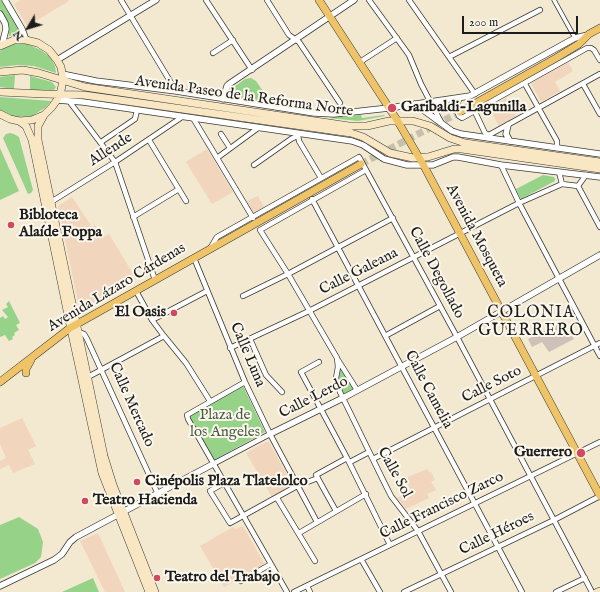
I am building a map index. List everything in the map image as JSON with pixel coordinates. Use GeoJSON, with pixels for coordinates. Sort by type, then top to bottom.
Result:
{"type":"FeatureCollection","features":[{"type":"Feature","properties":{"kind":"main road","name":"Avenida Mosqueta"},"geometry":{"type":"LineString","coordinates":[[319,0],[420,158],[600,496]]}},
{"type":"Feature","properties":{"kind":"main road"},"geometry":{"type":"LineString","coordinates":[[460,112],[568,51],[579,44],[589,34],[600,28]]}},
{"type":"Feature","properties":{"kind":"main road"},"geometry":{"type":"LineString","coordinates":[[1,45],[14,40],[26,40],[38,43],[49,50],[57,60],[62,77],[59,97],[44,115],[38,126],[38,140],[51,202],[98,458],[107,488],[120,513],[155,592]]}},
{"type":"Feature","properties":{"kind":"main road","name":"Avenida Paseo de la Reforma Norte"},"geometry":{"type":"LineString","coordinates":[[0,72],[23,70],[62,77],[85,87],[349,126],[366,126],[397,120],[406,120],[421,123],[436,129],[450,138],[465,143],[600,162]]}},
{"type":"Feature","properties":{"kind":"main road","name":"Avenida Paseo de la Reforma Norte"},"geometry":{"type":"LineString","coordinates":[[0,92],[44,94],[59,97],[84,95],[351,133],[363,137],[390,153],[407,157],[420,158],[454,149],[462,149],[600,169]]}},
{"type":"Feature","properties":{"kind":"main road"},"geometry":{"type":"LineString","coordinates":[[0,114],[10,119],[19,121],[32,120],[44,115]]}},
{"type":"Feature","properties":{"kind":"main road"},"geometry":{"type":"LineString","coordinates":[[19,121],[26,126],[32,140],[74,326],[79,332],[104,456],[120,513],[149,592]]}},
{"type":"Feature","properties":{"kind":"main road","name":"Avenida Lázaro Cárdenas"},"geometry":{"type":"LineString","coordinates":[[0,382],[74,326],[362,164]]}},
{"type":"Feature","properties":{"kind":"main road"},"geometry":{"type":"LineString","coordinates":[[26,373],[26,368],[36,354]]}},
{"type":"Feature","properties":{"kind":"street"},"geometry":{"type":"LineString","coordinates":[[5,0],[22,29],[26,40]]}},
{"type":"Feature","properties":{"kind":"street"},"geometry":{"type":"LineString","coordinates":[[121,0],[176,92]]}},
{"type":"Feature","properties":{"kind":"street"},"geometry":{"type":"LineString","coordinates":[[57,60],[156,0]]}},
{"type":"Feature","properties":{"kind":"street"},"geometry":{"type":"LineString","coordinates":[[206,0],[252,70]]}},
{"type":"Feature","properties":{"kind":"street"},"geometry":{"type":"LineString","coordinates":[[267,0],[289,34],[296,39],[340,103]]}},
{"type":"Feature","properties":{"kind":"street"},"geometry":{"type":"LineString","coordinates":[[223,99],[229,84],[252,70],[354,0]]}},
{"type":"Feature","properties":{"kind":"street"},"geometry":{"type":"LineString","coordinates":[[369,0],[411,59],[421,84],[442,124]]}},
{"type":"Feature","properties":{"kind":"street"},"geometry":{"type":"LineString","coordinates":[[409,0],[475,94]]}},
{"type":"Feature","properties":{"kind":"street"},"geometry":{"type":"LineString","coordinates":[[554,0],[575,38]]}},
{"type":"Feature","properties":{"kind":"street"},"geometry":{"type":"LineString","coordinates":[[449,57],[540,10]]}},
{"type":"Feature","properties":{"kind":"street"},"geometry":{"type":"LineString","coordinates":[[0,14],[5,23],[6,29],[1,45]]}},
{"type":"Feature","properties":{"kind":"street","name":"Avenida Paseo de la Reforma Norte"},"geometry":{"type":"LineString","coordinates":[[62,77],[324,114],[389,108],[430,101],[460,98],[475,94],[575,38],[589,34]]}},
{"type":"Feature","properties":{"kind":"street"},"geometry":{"type":"LineString","coordinates":[[360,62],[397,38]]}},
{"type":"Feature","properties":{"kind":"street"},"geometry":{"type":"LineString","coordinates":[[213,53],[233,40]]}},
{"type":"Feature","properties":{"kind":"street"},"geometry":{"type":"LineString","coordinates":[[460,98],[456,106],[460,118],[465,118],[587,48],[594,50],[600,60]]}},
{"type":"Feature","properties":{"kind":"street"},"geometry":{"type":"LineString","coordinates":[[488,137],[600,74]]}},
{"type":"Feature","properties":{"kind":"street"},"geometry":{"type":"LineString","coordinates":[[525,84],[557,141],[557,148]]}},
{"type":"Feature","properties":{"kind":"street"},"geometry":{"type":"LineString","coordinates":[[583,84],[600,114]]}},
{"type":"Feature","properties":{"kind":"street","name":"Avenida Paseo de la Reforma Norte"},"geometry":{"type":"LineString","coordinates":[[59,97],[69,100],[297,135],[352,141],[384,159],[394,163],[407,165],[424,166],[437,164],[453,157],[458,157],[600,177]]}},
{"type":"Feature","properties":{"kind":"street"},"geometry":{"type":"LineString","coordinates":[[69,100],[115,162],[155,280]]}},
{"type":"Feature","properties":{"kind":"street"},"geometry":{"type":"LineString","coordinates":[[415,104],[452,131],[461,134],[600,154]]}},
{"type":"Feature","properties":{"kind":"street"},"geometry":{"type":"LineString","coordinates":[[101,142],[135,120],[138,110]]}},
{"type":"Feature","properties":{"kind":"street"},"geometry":{"type":"LineString","coordinates":[[475,112],[488,137]]}},
{"type":"Feature","properties":{"kind":"street","name":"Allende"},"geometry":{"type":"LineString","coordinates":[[51,202],[149,140],[182,117]]}},
{"type":"Feature","properties":{"kind":"street"},"geometry":{"type":"LineString","coordinates":[[193,118],[252,218]]}},
{"type":"Feature","properties":{"kind":"street"},"geometry":{"type":"LineString","coordinates":[[508,125],[506,134],[510,141]]}},
{"type":"Feature","properties":{"kind":"street"},"geometry":{"type":"LineString","coordinates":[[217,158],[258,128]]}},
{"type":"Feature","properties":{"kind":"street"},"geometry":{"type":"LineString","coordinates":[[220,134],[230,148]]}},
{"type":"Feature","properties":{"kind":"street"},"geometry":{"type":"LineString","coordinates":[[254,165],[297,135],[321,178]]}},
{"type":"Feature","properties":{"kind":"street"},"geometry":{"type":"LineString","coordinates":[[149,140],[186,201]]}},
{"type":"Feature","properties":{"kind":"street"},"geometry":{"type":"LineString","coordinates":[[357,390],[260,230],[312,199],[362,164]]}},
{"type":"Feature","properties":{"kind":"street","name":"Avenida Lázaro Cárdenas"},"geometry":{"type":"LineString","coordinates":[[211,248],[217,237],[321,178],[362,164]]}},
{"type":"Feature","properties":{"kind":"street","name":"Calle Degollado"},"geometry":{"type":"LineString","coordinates":[[362,164],[457,337],[592,592]]}},
{"type":"Feature","properties":{"kind":"street"},"geometry":{"type":"LineString","coordinates":[[501,164],[519,203],[600,356]]}},
{"type":"Feature","properties":{"kind":"street"},"geometry":{"type":"LineString","coordinates":[[559,172],[562,184],[578,186]]}},
{"type":"Feature","properties":{"kind":"street"},"geometry":{"type":"LineString","coordinates":[[578,186],[586,175]]}},
{"type":"Feature","properties":{"kind":"street","name":"Calle Galeana"},"geometry":{"type":"LineString","coordinates":[[230,348],[309,311],[519,203],[562,184]]}},
{"type":"Feature","properties":{"kind":"street"},"geometry":{"type":"LineString","coordinates":[[578,186],[600,227]]}},
{"type":"Feature","properties":{"kind":"street"},"geometry":{"type":"LineString","coordinates":[[133,217],[178,189]]}},
{"type":"Feature","properties":{"kind":"street","name":"Calle Camelia"},"geometry":{"type":"LineString","coordinates":[[312,199],[522,592]]}},
{"type":"Feature","properties":{"kind":"street"},"geometry":{"type":"LineString","coordinates":[[243,296],[288,274],[392,218]]}},
{"type":"Feature","properties":{"kind":"street","name":"Calle Lerdo"},"geometry":{"type":"LineString","coordinates":[[0,586],[54,560],[62,554],[70,542],[76,537],[157,492],[343,398],[457,337],[600,256]]}},
{"type":"Feature","properties":{"kind":"street","name":"Calle Luna"},"geometry":{"type":"LineString","coordinates":[[194,258],[245,382],[270,434],[317,522]]}},
{"type":"Feature","properties":{"kind":"street"},"geometry":{"type":"LineString","coordinates":[[136,291],[152,320],[186,363],[210,401]]}},
{"type":"Feature","properties":{"kind":"street"},"geometry":{"type":"LineString","coordinates":[[152,320],[207,291]]}},
{"type":"Feature","properties":{"kind":"street"},"geometry":{"type":"LineString","coordinates":[[385,336],[440,306]]}},
{"type":"Feature","properties":{"kind":"street","name":"Calle Mercado"},"geometry":{"type":"LineString","coordinates":[[79,332],[84,334],[88,339],[157,492]]}},
{"type":"Feature","properties":{"kind":"street"},"geometry":{"type":"LineString","coordinates":[[88,377],[164,336]]}},
{"type":"Feature","properties":{"kind":"street"},"geometry":{"type":"LineString","coordinates":[[250,339],[266,375],[282,392]]}},
{"type":"Feature","properties":{"kind":"street","name":"Calle Soto"},"geometry":{"type":"LineString","coordinates":[[372,459],[600,343]]}},
{"type":"Feature","properties":{"kind":"street","name":"Calle Sol"},"geometry":{"type":"LineString","coordinates":[[337,358],[337,383],[372,459],[389,493],[418,532],[451,592]]}},
{"type":"Feature","properties":{"kind":"street"},"geometry":{"type":"LineString","coordinates":[[319,362],[301,372],[349,460],[390,545]]}},
{"type":"Feature","properties":{"kind":"street"},"geometry":{"type":"LineString","coordinates":[[245,382],[187,415],[213,464],[287,592]]}},
{"type":"Feature","properties":{"kind":"street","name":"Calle Francisco Zarco"},"geometry":{"type":"LineString","coordinates":[[294,592],[600,442]]}},
{"type":"Feature","properties":{"kind":"street"},"geometry":{"type":"LineString","coordinates":[[224,483],[210,491],[230,523],[297,486],[349,460],[369,452]]}},
{"type":"Feature","properties":{"kind":"street"},"geometry":{"type":"LineString","coordinates":[[317,476],[336,511]]}},
{"type":"Feature","properties":{"kind":"street"},"geometry":{"type":"LineString","coordinates":[[299,533],[366,494]]}},
{"type":"Feature","properties":{"kind":"street","name":"Calle Héroes"},"geometry":{"type":"LineString","coordinates":[[404,592],[554,520],[600,496]]}},
{"type":"Feature","properties":{"kind":"street"},"geometry":{"type":"LineString","coordinates":[[277,498],[315,561]]}},
{"type":"Feature","properties":{"kind":"street"},"geometry":{"type":"LineString","coordinates":[[361,558],[380,592]]}},
{"type":"Feature","properties":{"kind":"street"},"geometry":{"type":"LineString","coordinates":[[241,580],[271,564]]}},
{"type":"Feature","properties":{"kind":"street"},"geometry":{"type":"LineString","coordinates":[[556,592],[585,578]]}},
{"type":"Feature","properties":{"kind":"street"},"geometry":{"type":"LineString","coordinates":[[307,586],[310,592]]}},
{"type":"Feature","properties":{"kind":"shaded area"},"geometry":{"type":"Polygon","coordinates":[[[21,0],[69,1],[27,26],[14,4],[21,0]]]}},
{"type":"Feature","properties":{"kind":"shaded area"},"geometry":{"type":"Polygon","coordinates":[[[568,62],[573,71],[555,82],[560,91],[541,102],[531,83],[568,62]]]}},
{"type":"Feature","properties":{"kind":"shaded area"},"geometry":{"type":"Polygon","coordinates":[[[506,98],[516,116],[499,126],[489,108],[506,98]]]}},
{"type":"Feature","properties":{"kind":"shaded area"},"geometry":{"type":"Polygon","coordinates":[[[207,149],[233,192],[212,204],[186,162],[207,149]]]}},
{"type":"Feature","properties":{"kind":"shaded area"},"geometry":{"type":"Polygon","coordinates":[[[258,196],[264,207],[254,213],[247,201],[258,196]]]}},
{"type":"Feature","properties":{"kind":"shaded area"},"geometry":{"type":"Polygon","coordinates":[[[72,197],[92,227],[95,225],[104,237],[109,234],[136,279],[80,311],[58,206],[72,197]]]}},
{"type":"Feature","properties":{"kind":"shaded area"},"geometry":{"type":"Polygon","coordinates":[[[562,323],[574,339],[549,352],[542,342],[532,347],[528,339],[562,323]]]}},
{"type":"Feature","properties":{"kind":"shaded area"},"geometry":{"type":"Polygon","coordinates":[[[22,418],[36,446],[28,450],[35,464],[13,473],[9,465],[0,469],[0,461],[6,458],[0,444],[0,428],[22,418]]]}},
{"type":"Feature","properties":{"kind":"shaded area"},"geometry":{"type":"Polygon","coordinates":[[[266,442],[269,442],[292,484],[292,486],[272,497],[246,453],[266,442]]]}},
{"type":"Feature","properties":{"kind":"shaded area"},"geometry":{"type":"Polygon","coordinates":[[[427,469],[431,472],[435,480],[431,482],[436,490],[427,494],[429,498],[406,509],[397,498],[411,491],[405,478],[427,469]]]}},
{"type":"Feature","properties":{"kind":"shaded area"},"geometry":{"type":"Polygon","coordinates":[[[243,526],[265,565],[224,587],[200,546],[233,527],[235,529],[243,526]]]}},
{"type":"Feature","properties":{"kind":"shaded area"},"geometry":{"type":"Polygon","coordinates":[[[98,533],[125,592],[105,592],[80,541],[98,533]]]}},
{"type":"Feature","properties":{"kind":"green space"},"geometry":{"type":"Polygon","coordinates":[[[0,0],[22,34],[9,36],[7,21],[0,9],[0,0]]]}},
{"type":"Feature","properties":{"kind":"green space"},"geometry":{"type":"Polygon","coordinates":[[[14,44],[27,44],[41,50],[50,57],[55,66],[56,73],[34,66],[17,65],[0,67],[0,51],[5,47],[14,44]]]}},
{"type":"Feature","properties":{"kind":"green space"},"geometry":{"type":"Polygon","coordinates":[[[15,75],[14,89],[0,87],[0,77],[15,75]]]}},
{"type":"Feature","properties":{"kind":"green space"},"geometry":{"type":"Polygon","coordinates":[[[30,76],[52,82],[56,87],[54,90],[30,90],[30,76]]]}},
{"type":"Feature","properties":{"kind":"green space"},"geometry":{"type":"Polygon","coordinates":[[[251,78],[256,81],[265,94],[263,101],[261,102],[232,97],[230,92],[231,89],[245,79],[251,78]]]}},
{"type":"Feature","properties":{"kind":"green space"},"geometry":{"type":"Polygon","coordinates":[[[0,97],[51,101],[46,107],[32,116],[15,117],[0,110],[0,97]]]}},
{"type":"Feature","properties":{"kind":"green space"},"geometry":{"type":"Polygon","coordinates":[[[347,115],[361,115],[362,118],[385,116],[358,121],[329,118],[347,115]]]}},
{"type":"Feature","properties":{"kind":"green space"},"geometry":{"type":"Polygon","coordinates":[[[10,133],[19,137],[33,190],[28,194],[3,138],[6,134],[10,133]]]}},
{"type":"Feature","properties":{"kind":"green space"},"geometry":{"type":"Polygon","coordinates":[[[0,148],[19,191],[0,200],[0,148]]]}},
{"type":"Feature","properties":{"kind":"green space"},"geometry":{"type":"Polygon","coordinates":[[[543,175],[554,177],[555,181],[521,199],[516,189],[543,175]]]}},
{"type":"Feature","properties":{"kind":"green space"},"geometry":{"type":"Polygon","coordinates":[[[9,301],[20,323],[16,325],[19,330],[14,333],[15,335],[12,337],[13,339],[9,341],[5,335],[0,337],[0,318],[3,316],[5,319],[8,317],[2,310],[8,307],[6,304],[9,301]]]}},
{"type":"Feature","properties":{"kind":"green space"},"geometry":{"type":"Polygon","coordinates":[[[341,365],[355,389],[342,395],[337,383],[341,365]]]}},
{"type":"Feature","properties":{"kind":"green space","name":"Plaza de los Angeles"},"geometry":{"type":"Polygon","coordinates":[[[243,386],[265,432],[214,460],[189,416],[243,386]]]}},
{"type":"Feature","properties":{"kind":"green space"},"geometry":{"type":"Polygon","coordinates":[[[19,517],[38,529],[43,542],[41,557],[35,563],[0,579],[0,525],[19,517]]]}},
{"type":"Feature","properties":{"kind":"green space"},"geometry":{"type":"Polygon","coordinates":[[[93,578],[99,592],[62,592],[93,578]]]}},
{"type":"Feature","properties":{"kind":"tunnel"},"geometry":{"type":"LineString","coordinates":[[361,164],[460,112]]}},
{"type":"Feature","properties":{"kind":"place","name":"Garibaldi-Lagunilla"},"geometry":{"type":"Point","coordinates":[392,108]}},
{"type":"Feature","properties":{"kind":"place","name":"Bibloteca Alaíde Foppa"},"geometry":{"type":"Point","coordinates":[11,225]}},
{"type":"Feature","properties":{"kind":"place","name":"El Oasis"},"geometry":{"type":"Point","coordinates":[174,313]}},
{"type":"Feature","properties":{"kind":"place","name":"Guerrero"},"geometry":{"type":"Point","coordinates":[581,453]}},
{"type":"Feature","properties":{"kind":"place","name":"Cinépolis Plaza Tlatelolco"},"geometry":{"type":"Point","coordinates":[137,482]}},
{"type":"Feature","properties":{"kind":"place","name":"Teatro Hacienda"},"geometry":{"type":"Point","coordinates":[85,501]}},
{"type":"Feature","properties":{"kind":"place","name":"Teatro del Trabajo"},"geometry":{"type":"Point","coordinates":[157,578]}},
{"type":"Feature","properties":{"kind":"district","name":"COLONIA GUERRERO"},"geometry":{"type":"Point","coordinates":[531,323]}}]}
